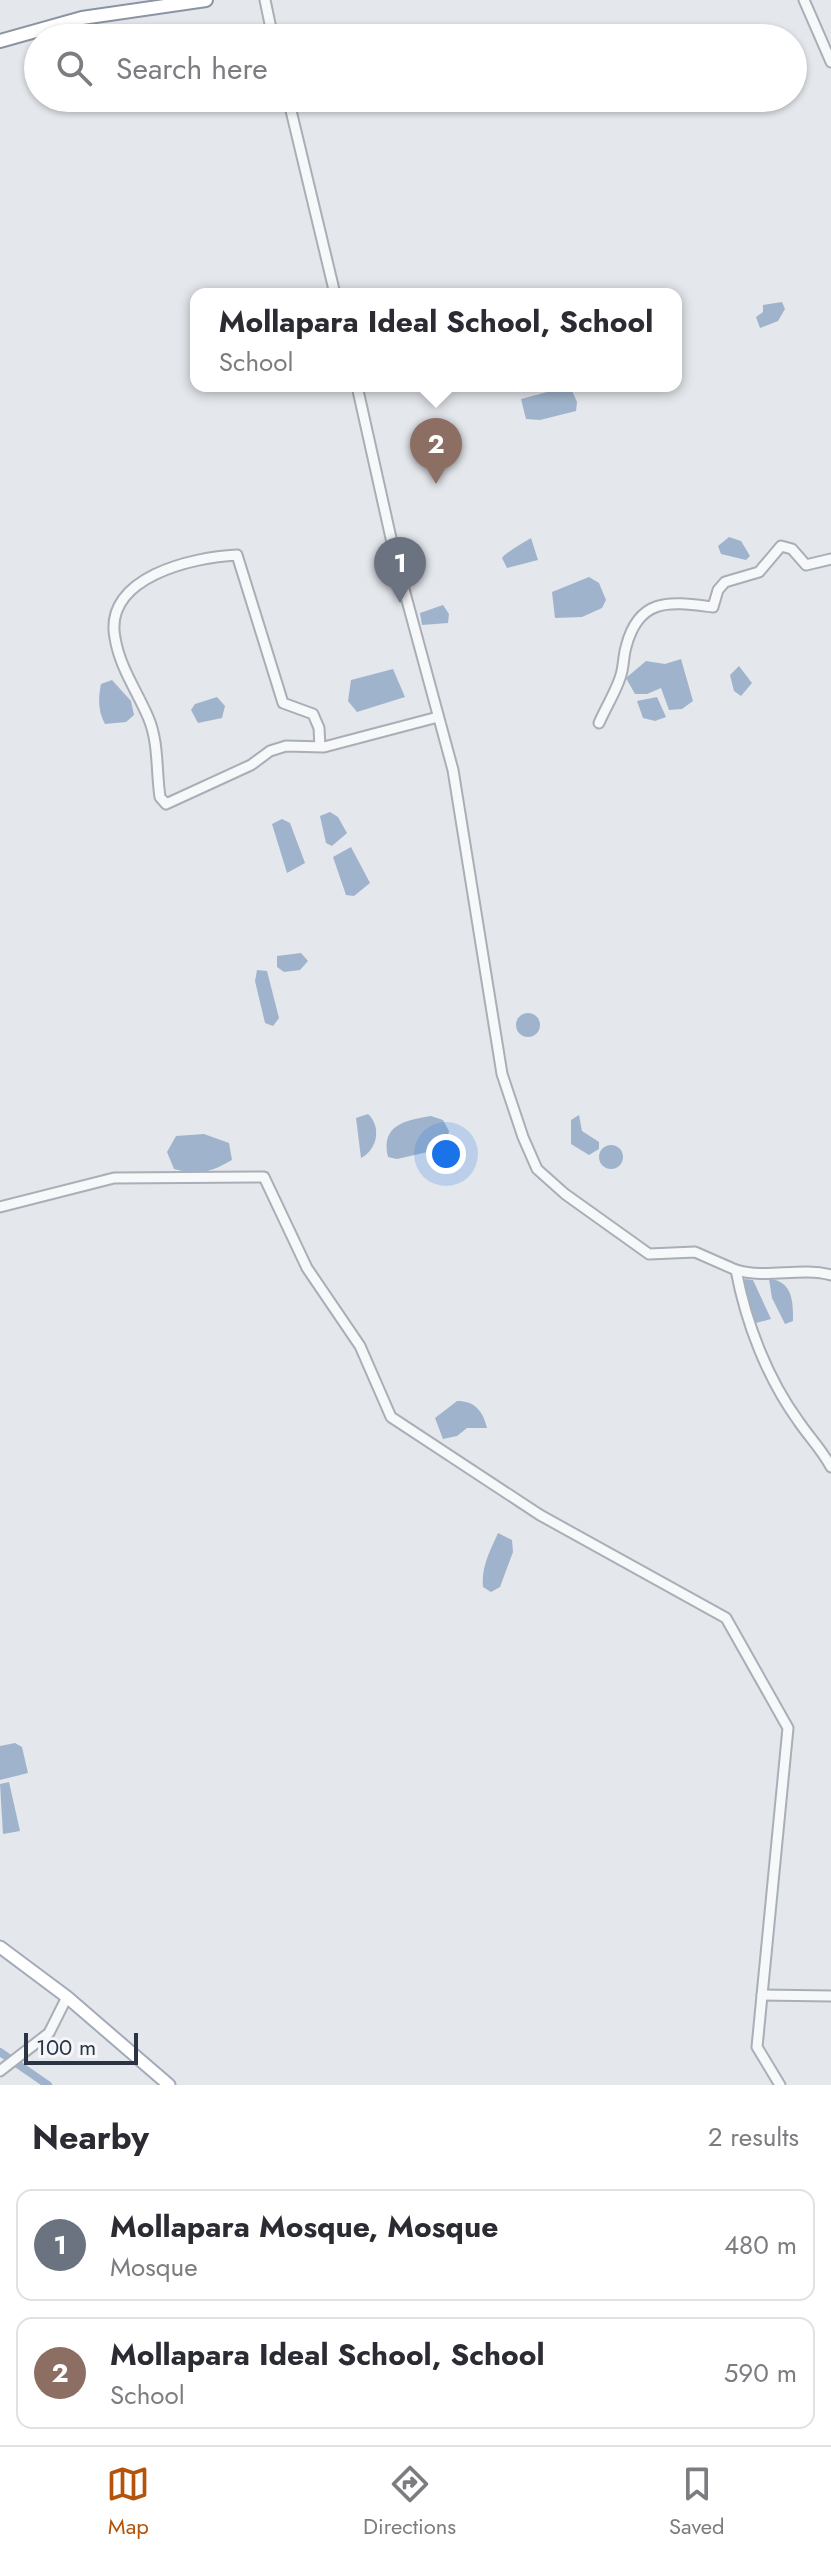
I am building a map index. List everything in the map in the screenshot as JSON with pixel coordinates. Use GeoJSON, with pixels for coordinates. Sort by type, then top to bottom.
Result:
{"type":"FeatureCollection","features":[{"type":"Feature","properties":{"kind":"highway"},"geometry":{"type":"LineString","coordinates":[[61,24],[82,18],[206,0]]}},
{"type":"Feature","properties":{"kind":"highway"},"geometry":{"type":"LineString","coordinates":[[0,41],[24,34]]}},
{"type":"Feature","properties":{"kind":"main road"},"geometry":{"type":"LineString","coordinates":[[0,1947],[67,1997],[169,2085]]}},
{"type":"Feature","properties":{"kind":"street"},"geometry":{"type":"LineString","coordinates":[[265,0],[270,24]]}},
{"type":"Feature","properties":{"kind":"street"},"geometry":{"type":"LineString","coordinates":[[804,0],[831,62]]}},
{"type":"Feature","properties":{"kind":"street"},"geometry":{"type":"LineString","coordinates":[[291,112],[334,288]]}},
{"type":"Feature","properties":{"kind":"street"},"geometry":{"type":"LineString","coordinates":[[358,392],[395,556],[453,770],[502,1074],[537,1169],[565,1194],[649,1254],[695,1252],[756,1276],[784,1272],[831,1275]]}},
{"type":"Feature","properties":{"kind":"street"},"geometry":{"type":"LineString","coordinates":[[599,723],[621,676],[626,645],[633,628],[652,607],[670,601],[713,607],[718,590],[725,582],[759,572],[781,546],[792,549],[806,565],[831,559]]}},
{"type":"Feature","properties":{"kind":"street"},"geometry":{"type":"LineString","coordinates":[[320,747],[319,728],[313,714],[283,703],[237,555],[163,569],[123,598],[115,619],[115,640],[130,685],[152,729],[162,801],[173,802],[209,786],[270,751],[286,746],[320,747],[438,717]]}},
{"type":"Feature","properties":{"kind":"street"},"geometry":{"type":"LineString","coordinates":[[0,1207],[114,1178],[264,1177],[307,1268],[360,1346],[391,1417],[540,1515],[726,1618],[788,1728],[757,2047],[780,2085]]}},
{"type":"Feature","properties":{"kind":"street"},"geometry":{"type":"LineString","coordinates":[[736,1270],[742,1302],[767,1366],[799,1423],[821,1447],[831,1467]]}},
{"type":"Feature","properties":{"kind":"street"},"geometry":{"type":"LineString","coordinates":[[762,1995],[831,1996]]}},
{"type":"Feature","properties":{"kind":"street"},"geometry":{"type":"LineString","coordinates":[[0,2071],[49,2033],[67,1997]]}},
{"type":"Feature","properties":{"kind":"water"},"geometry":{"type":"Polygon","coordinates":[[[782,302],[785,309],[778,321],[760,328],[756,317],[763,312],[763,305],[782,302]]]}},
{"type":"Feature","properties":{"kind":"water"},"geometry":{"type":"Polygon","coordinates":[[[547,392],[573,392],[577,402],[576,411],[540,420],[526,419],[521,399],[547,392]]]}},
{"type":"Feature","properties":{"kind":"water"},"geometry":{"type":"Polygon","coordinates":[[[729,537],[741,541],[750,556],[746,560],[721,554],[718,546],[729,537]]]}},
{"type":"Feature","properties":{"kind":"water"},"geometry":{"type":"Polygon","coordinates":[[[531,538],[538,560],[507,568],[502,558],[531,538]]]}},
{"type":"Feature","properties":{"kind":"water"},"geometry":{"type":"Polygon","coordinates":[[[589,577],[599,583],[606,600],[602,608],[582,617],[555,618],[552,592],[589,577]]]}},
{"type":"Feature","properties":{"kind":"water"},"geometry":{"type":"Polygon","coordinates":[[[443,605],[449,614],[448,623],[422,625],[420,613],[443,605]]]}},
{"type":"Feature","properties":{"kind":"water"},"geometry":{"type":"Polygon","coordinates":[[[681,659],[693,701],[682,709],[669,710],[661,688],[647,694],[635,694],[626,678],[646,661],[665,664],[681,659]]]}},
{"type":"Feature","properties":{"kind":"water"},"geometry":{"type":"Polygon","coordinates":[[[739,666],[752,683],[741,696],[734,691],[730,675],[739,666]]]}},
{"type":"Feature","properties":{"kind":"water"},"geometry":{"type":"Polygon","coordinates":[[[393,669],[405,697],[357,712],[348,701],[351,680],[393,669]]]}},
{"type":"Feature","properties":{"kind":"water"},"geometry":{"type":"Polygon","coordinates":[[[112,680],[131,701],[134,715],[126,722],[105,724],[100,710],[100,689],[101,684],[112,680]]]}},
{"type":"Feature","properties":{"kind":"water"},"geometry":{"type":"Polygon","coordinates":[[[217,697],[225,706],[222,718],[198,723],[191,710],[195,704],[217,697]]]}},
{"type":"Feature","properties":{"kind":"water"},"geometry":{"type":"Polygon","coordinates":[[[657,697],[666,717],[655,721],[643,718],[637,701],[657,697]]]}},
{"type":"Feature","properties":{"kind":"water"},"geometry":{"type":"Polygon","coordinates":[[[330,812],[338,817],[347,833],[332,846],[326,843],[320,816],[330,812]]]}},
{"type":"Feature","properties":{"kind":"water"},"geometry":{"type":"Polygon","coordinates":[[[282,819],[290,823],[305,863],[287,873],[272,824],[282,819]]]}},
{"type":"Feature","properties":{"kind":"water"},"geometry":{"type":"Polygon","coordinates":[[[351,847],[370,883],[354,896],[346,895],[333,857],[351,847]]]}},
{"type":"Feature","properties":{"kind":"water"},"geometry":{"type":"Polygon","coordinates":[[[301,953],[308,961],[300,970],[284,972],[277,967],[277,956],[301,953]]]}},
{"type":"Feature","properties":{"kind":"water"},"geometry":{"type":"Polygon","coordinates":[[[257,970],[267,971],[279,1018],[273,1026],[265,1023],[255,981],[257,970]]]}},
{"type":"Feature","properties":{"kind":"water"},"geometry":{"type":"Polygon","coordinates":[[[528,1013],[539,1020],[540,1025],[533,1036],[528,1037],[517,1030],[516,1025],[523,1014],[528,1013]]]}},
{"type":"Feature","properties":{"kind":"water"},"geometry":{"type":"Polygon","coordinates":[[[368,1114],[375,1125],[376,1138],[371,1150],[361,1158],[356,1118],[368,1114]]]}},
{"type":"Feature","properties":{"kind":"water"},"geometry":{"type":"Polygon","coordinates":[[[579,1115],[582,1131],[599,1142],[599,1149],[589,1155],[571,1144],[571,1120],[579,1115]]]}},
{"type":"Feature","properties":{"kind":"water"},"geometry":{"type":"Polygon","coordinates":[[[431,1116],[443,1120],[449,1131],[445,1148],[397,1159],[388,1157],[388,1137],[392,1131],[405,1122],[431,1116]]]}},
{"type":"Feature","properties":{"kind":"water"},"geometry":{"type":"Polygon","coordinates":[[[204,1134],[229,1143],[232,1160],[204,1172],[174,1169],[167,1152],[176,1136],[204,1134]]]}},
{"type":"Feature","properties":{"kind":"water"},"geometry":{"type":"Polygon","coordinates":[[[611,1145],[620,1148],[623,1157],[620,1166],[611,1169],[602,1166],[599,1157],[602,1148],[611,1145]]]}},
{"type":"Feature","properties":{"kind":"water"},"geometry":{"type":"Polygon","coordinates":[[[745,1279],[753,1280],[771,1319],[756,1323],[746,1302],[745,1279]]]}},
{"type":"Feature","properties":{"kind":"water"},"geometry":{"type":"Polygon","coordinates":[[[769,1279],[787,1288],[792,1300],[793,1321],[785,1324],[772,1298],[769,1279]]]}},
{"type":"Feature","properties":{"kind":"water"},"geometry":{"type":"Polygon","coordinates":[[[457,1401],[477,1408],[487,1428],[467,1428],[457,1436],[443,1439],[435,1418],[457,1401]]]}},
{"type":"Feature","properties":{"kind":"water"},"geometry":{"type":"Polygon","coordinates":[[[498,1533],[512,1540],[513,1552],[500,1587],[491,1592],[483,1587],[483,1573],[498,1533]]]}},
{"type":"Feature","properties":{"kind":"water"},"geometry":{"type":"Polygon","coordinates":[[[15,1743],[22,1747],[28,1773],[0,1780],[0,1746],[15,1743]]]}},
{"type":"Feature","properties":{"kind":"water"},"geometry":{"type":"Polygon","coordinates":[[[9,1782],[20,1831],[3,1834],[0,1784],[9,1782]]]}},
{"type":"Feature","properties":{"kind":"waterway"},"geometry":{"type":"LineString","coordinates":[[0,2052],[48,2085]]}},
{"type":"Feature","properties":{"kind":"place","name":"Mollapara Ideal School, School"},"geometry":{"type":"Point","coordinates":[436,484]}},
{"type":"Feature","properties":{"kind":"place","name":"Mollapara Mosque, Mosque"},"geometry":{"type":"Point","coordinates":[400,603]}}]}
